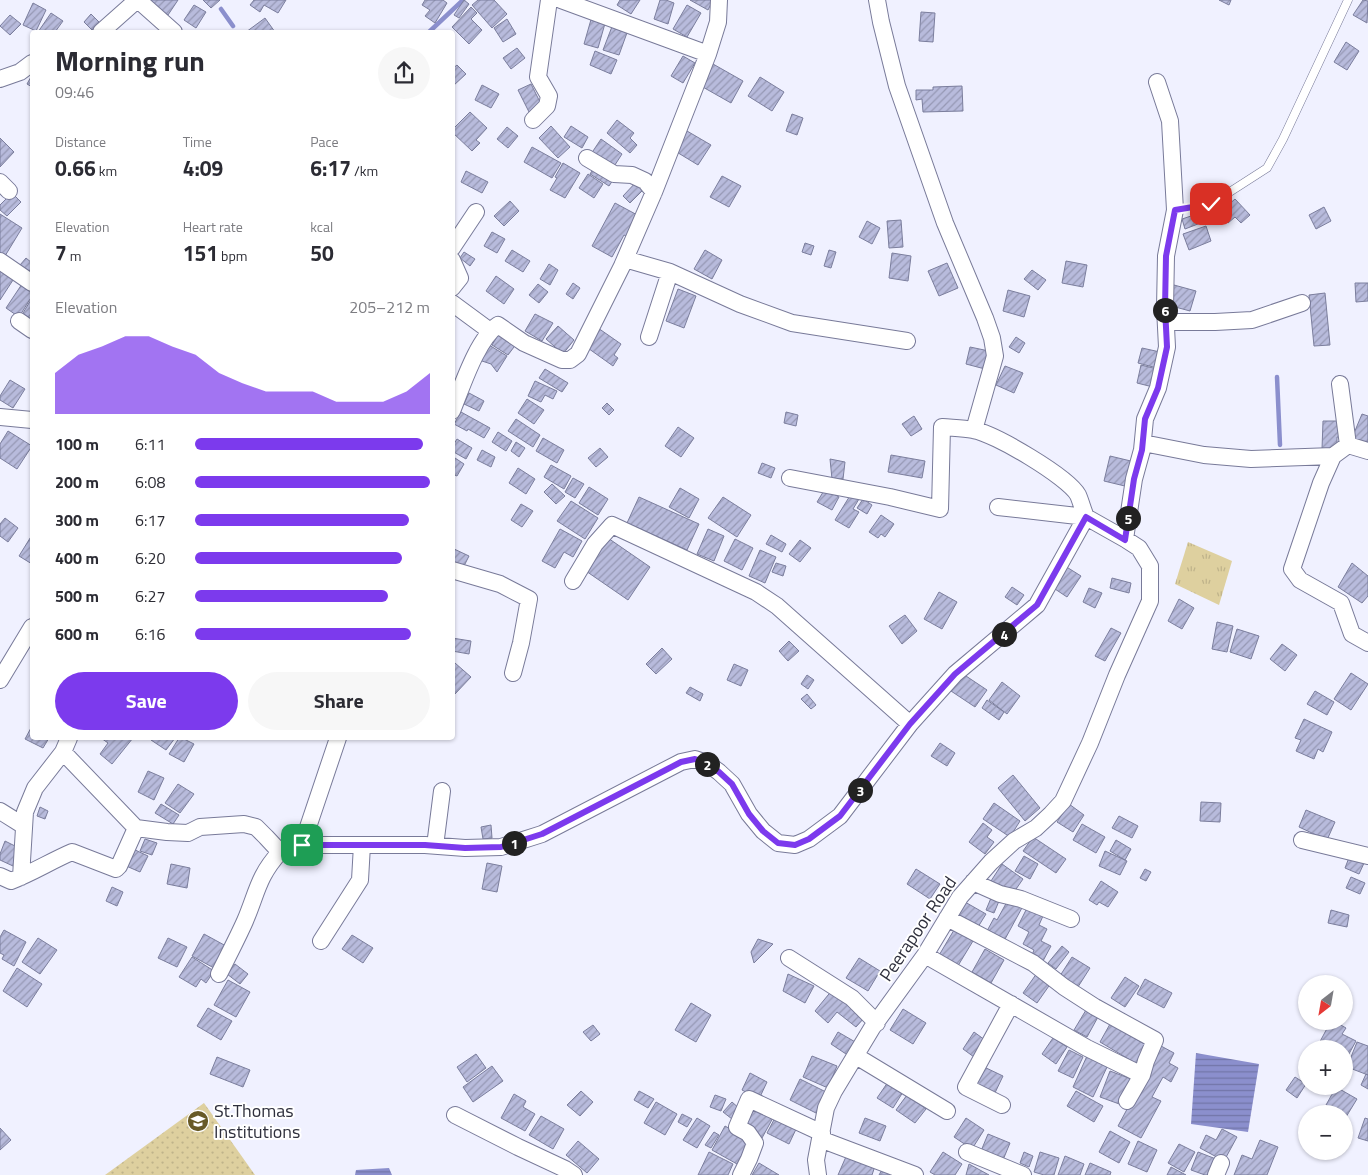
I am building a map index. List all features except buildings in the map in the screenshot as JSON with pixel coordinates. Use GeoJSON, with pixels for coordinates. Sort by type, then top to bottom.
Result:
{"type":"FeatureCollection","features":[{"type":"Feature","properties":{"kind":"street"},"geometry":{"type":"LineString","coordinates":[[103,30],[137,0],[172,30]]}},
{"type":"Feature","properties":{"kind":"street"},"geometry":{"type":"LineString","coordinates":[[533,120],[547,106],[549,96],[538,77],[549,0]]}},
{"type":"Feature","properties":{"kind":"street"},"geometry":{"type":"LineString","coordinates":[[561,0],[708,54]]}},
{"type":"Feature","properties":{"kind":"street"},"geometry":{"type":"LineString","coordinates":[[455,404],[478,350],[490,330],[498,325],[524,343],[562,360],[570,360],[578,354],[625,259],[654,192],[708,54],[718,22],[719,0]]}},
{"type":"Feature","properties":{"kind":"street"},"geometry":{"type":"LineString","coordinates":[[877,0],[897,86],[946,223],[986,318],[992,338],[995,356],[974,430]]}},
{"type":"Feature","properties":{"kind":"street"},"geometry":{"type":"LineString","coordinates":[[0,79],[20,72],[30,64]]}},
{"type":"Feature","properties":{"kind":"street"},"geometry":{"type":"LineString","coordinates":[[1125,540],[1134,479],[1142,450],[1145,419],[1158,388],[1167,347],[1166,256],[1175,210],[1170,120],[1158,82]]}},
{"type":"Feature","properties":{"kind":"street"},"geometry":{"type":"LineString","coordinates":[[587,158],[614,174],[632,175],[645,181],[654,192]]}},
{"type":"Feature","properties":{"kind":"street"},"geometry":{"type":"LineString","coordinates":[[455,244],[476,212]]}},
{"type":"Feature","properties":{"kind":"street"},"geometry":{"type":"LineString","coordinates":[[625,259],[670,272],[740,304],[792,323],[907,341]]}},
{"type":"Feature","properties":{"kind":"street"},"geometry":{"type":"LineString","coordinates":[[0,261],[30,282]]}},
{"type":"Feature","properties":{"kind":"street"},"geometry":{"type":"LineString","coordinates":[[455,267],[460,278],[455,284]]}},
{"type":"Feature","properties":{"kind":"street"},"geometry":{"type":"LineString","coordinates":[[649,337],[670,272]]}},
{"type":"Feature","properties":{"kind":"street"},"geometry":{"type":"LineString","coordinates":[[1166,322],[1252,320],[1302,303]]}},
{"type":"Feature","properties":{"kind":"street"},"geometry":{"type":"LineString","coordinates":[[455,305],[490,330]]}},
{"type":"Feature","properties":{"kind":"street"},"geometry":{"type":"LineString","coordinates":[[1340,384],[1348,445]]}},
{"type":"Feature","properties":{"kind":"street"},"geometry":{"type":"LineString","coordinates":[[2,420],[30,420]]}},
{"type":"Feature","properties":{"kind":"street"},"geometry":{"type":"LineString","coordinates":[[219,974],[246,920],[263,873],[280,852],[302,845],[501,847],[542,834],[681,762],[695,759],[707,763],[732,784],[749,814],[763,831],[778,843],[795,845],[809,839],[840,816],[910,724],[955,674],[1037,605],[1086,517],[1078,494],[1061,478],[1036,461],[992,436],[974,430],[942,427],[940,509],[890,497],[790,478]]}},
{"type":"Feature","properties":{"kind":"street"},"geometry":{"type":"LineString","coordinates":[[1143,443],[1204,455],[1251,459],[1333,456]]}},
{"type":"Feature","properties":{"kind":"street"},"geometry":{"type":"LineString","coordinates":[[1348,445],[1368,452]]}},
{"type":"Feature","properties":{"kind":"street"},"geometry":{"type":"LineString","coordinates":[[1348,445],[1333,456],[1321,483],[1292,568],[1300,580],[1341,603],[1352,634],[1368,643]]}},
{"type":"Feature","properties":{"kind":"street"},"geometry":{"type":"LineString","coordinates":[[998,508],[1086,517]]}},
{"type":"Feature","properties":{"kind":"street","name":"Peerapoor Road"},"geometry":{"type":"LineString","coordinates":[[818,1175],[816,1160],[826,1108],[834,1092],[877,1023],[925,955],[960,897],[991,862],[1014,841],[1036,828],[1063,801],[1090,743],[1117,675],[1150,601],[1150,566],[1139,548],[1086,517]]}},
{"type":"Feature","properties":{"kind":"street"},"geometry":{"type":"LineString","coordinates":[[573,580],[595,544],[612,525],[756,592],[777,606],[910,724]]}},
{"type":"Feature","properties":{"kind":"street"},"geometry":{"type":"LineString","coordinates":[[455,571],[500,584],[529,599],[513,673]]}},
{"type":"Feature","properties":{"kind":"street"},"geometry":{"type":"LineString","coordinates":[[0,680],[30,630]]}},
{"type":"Feature","properties":{"kind":"street"},"geometry":{"type":"LineString","coordinates":[[302,845],[337,740]]}},
{"type":"Feature","properties":{"kind":"street"},"geometry":{"type":"LineString","coordinates":[[21,878],[25,812],[35,788],[66,744],[136,828],[167,832],[188,832],[200,827],[244,824],[256,827],[280,852]]}},
{"type":"Feature","properties":{"kind":"street"},"geometry":{"type":"LineString","coordinates":[[436,846],[442,791]]}},
{"type":"Feature","properties":{"kind":"street"},"geometry":{"type":"LineString","coordinates":[[0,811],[24,826]]}},
{"type":"Feature","properties":{"kind":"street"},"geometry":{"type":"LineString","coordinates":[[0,876],[11,881],[21,878],[72,852],[116,869],[136,828]]}},
{"type":"Feature","properties":{"kind":"street"},"geometry":{"type":"LineString","coordinates":[[1302,840],[1368,856]]}},
{"type":"Feature","properties":{"kind":"street"},"geometry":{"type":"LineString","coordinates":[[321,941],[360,880],[362,845]]}},
{"type":"Feature","properties":{"kind":"street"},"geometry":{"type":"LineString","coordinates":[[973,882],[1000,894],[1071,919]]}},
{"type":"Feature","properties":{"kind":"street"},"geometry":{"type":"LineString","coordinates":[[947,918],[1032,963],[1095,1007],[1156,1040],[1142,1075],[1127,1101]]}},
{"type":"Feature","properties":{"kind":"street"},"geometry":{"type":"LineString","coordinates":[[925,955],[1087,1048],[1142,1075]]}},
{"type":"Feature","properties":{"kind":"street"},"geometry":{"type":"LineString","coordinates":[[789,958],[852,998],[877,1023]]}},
{"type":"Feature","properties":{"kind":"street"},"geometry":{"type":"LineString","coordinates":[[1002,1105],[966,1087],[1011,1004]]}},
{"type":"Feature","properties":{"kind":"street"},"geometry":{"type":"LineString","coordinates":[[856,1056],[947,1111]]}},
{"type":"Feature","properties":{"kind":"street"},"geometry":{"type":"LineString","coordinates":[[741,1175],[755,1143],[748,1133],[737,1127],[749,1099],[821,1136],[914,1175]]}},
{"type":"Feature","properties":{"kind":"street"},"geometry":{"type":"LineString","coordinates":[[455,1115],[567,1173]]}},
{"type":"Feature","properties":{"kind":"street"},"geometry":{"type":"LineString","coordinates":[[967,1152],[1023,1175]]}},
{"type":"Feature","properties":{"kind":"lane"},"geometry":{"type":"LineString","coordinates":[[1175,210],[1211,204],[1267,168],[1283,139],[1348,0]]}},
{"type":"Feature","properties":{"kind":"green space"},"geometry":{"type":"Polygon","coordinates":[[[1188,542],[1232,561],[1219,605],[1175,584],[1188,542]]]}},
{"type":"Feature","properties":{"kind":"green space","name":"St.Thomas Institutions"},"geometry":{"type":"Polygon","coordinates":[[[204,1103],[255,1175],[105,1175],[204,1103]]]}},
{"type":"Feature","properties":{"kind":"water"},"geometry":{"type":"Polygon","coordinates":[[[1196,1053],[1259,1064],[1248,1132],[1191,1124],[1196,1053]]]}},
{"type":"Feature","properties":{"kind":"water"},"geometry":{"type":"Polygon","coordinates":[[[389,1168],[392,1175],[355,1175],[356,1170],[389,1168]]]}},
{"type":"Feature","properties":{"kind":"waterway"},"geometry":{"type":"LineString","coordinates":[[431,30],[463,0]]}},
{"type":"Feature","properties":{"kind":"waterway"},"geometry":{"type":"LineString","coordinates":[[221,9],[233,26]]}},
{"type":"Feature","properties":{"kind":"waterway"},"geometry":{"type":"LineString","coordinates":[[1277,377],[1280,445]]}},
{"type":"Feature","properties":{"kind":"place","name":"St.Thomas Institutions"},"geometry":{"type":"Point","coordinates":[198,1121]}},
{"type":"Feature","properties":{"kind":"route"},"geometry":{"type":"LineString","coordinates":[[302,845],[501,847],[542,834],[681,762],[695,759],[707,763],[732,784],[749,814],[763,831],[778,843],[795,845],[809,839],[840,816],[910,724],[955,674],[1037,605],[1086,517],[1125,540],[1134,479],[1142,450],[1145,419],[1158,388],[1167,347],[1165,308],[1166,256],[1175,210],[1211,204]]}}]}
